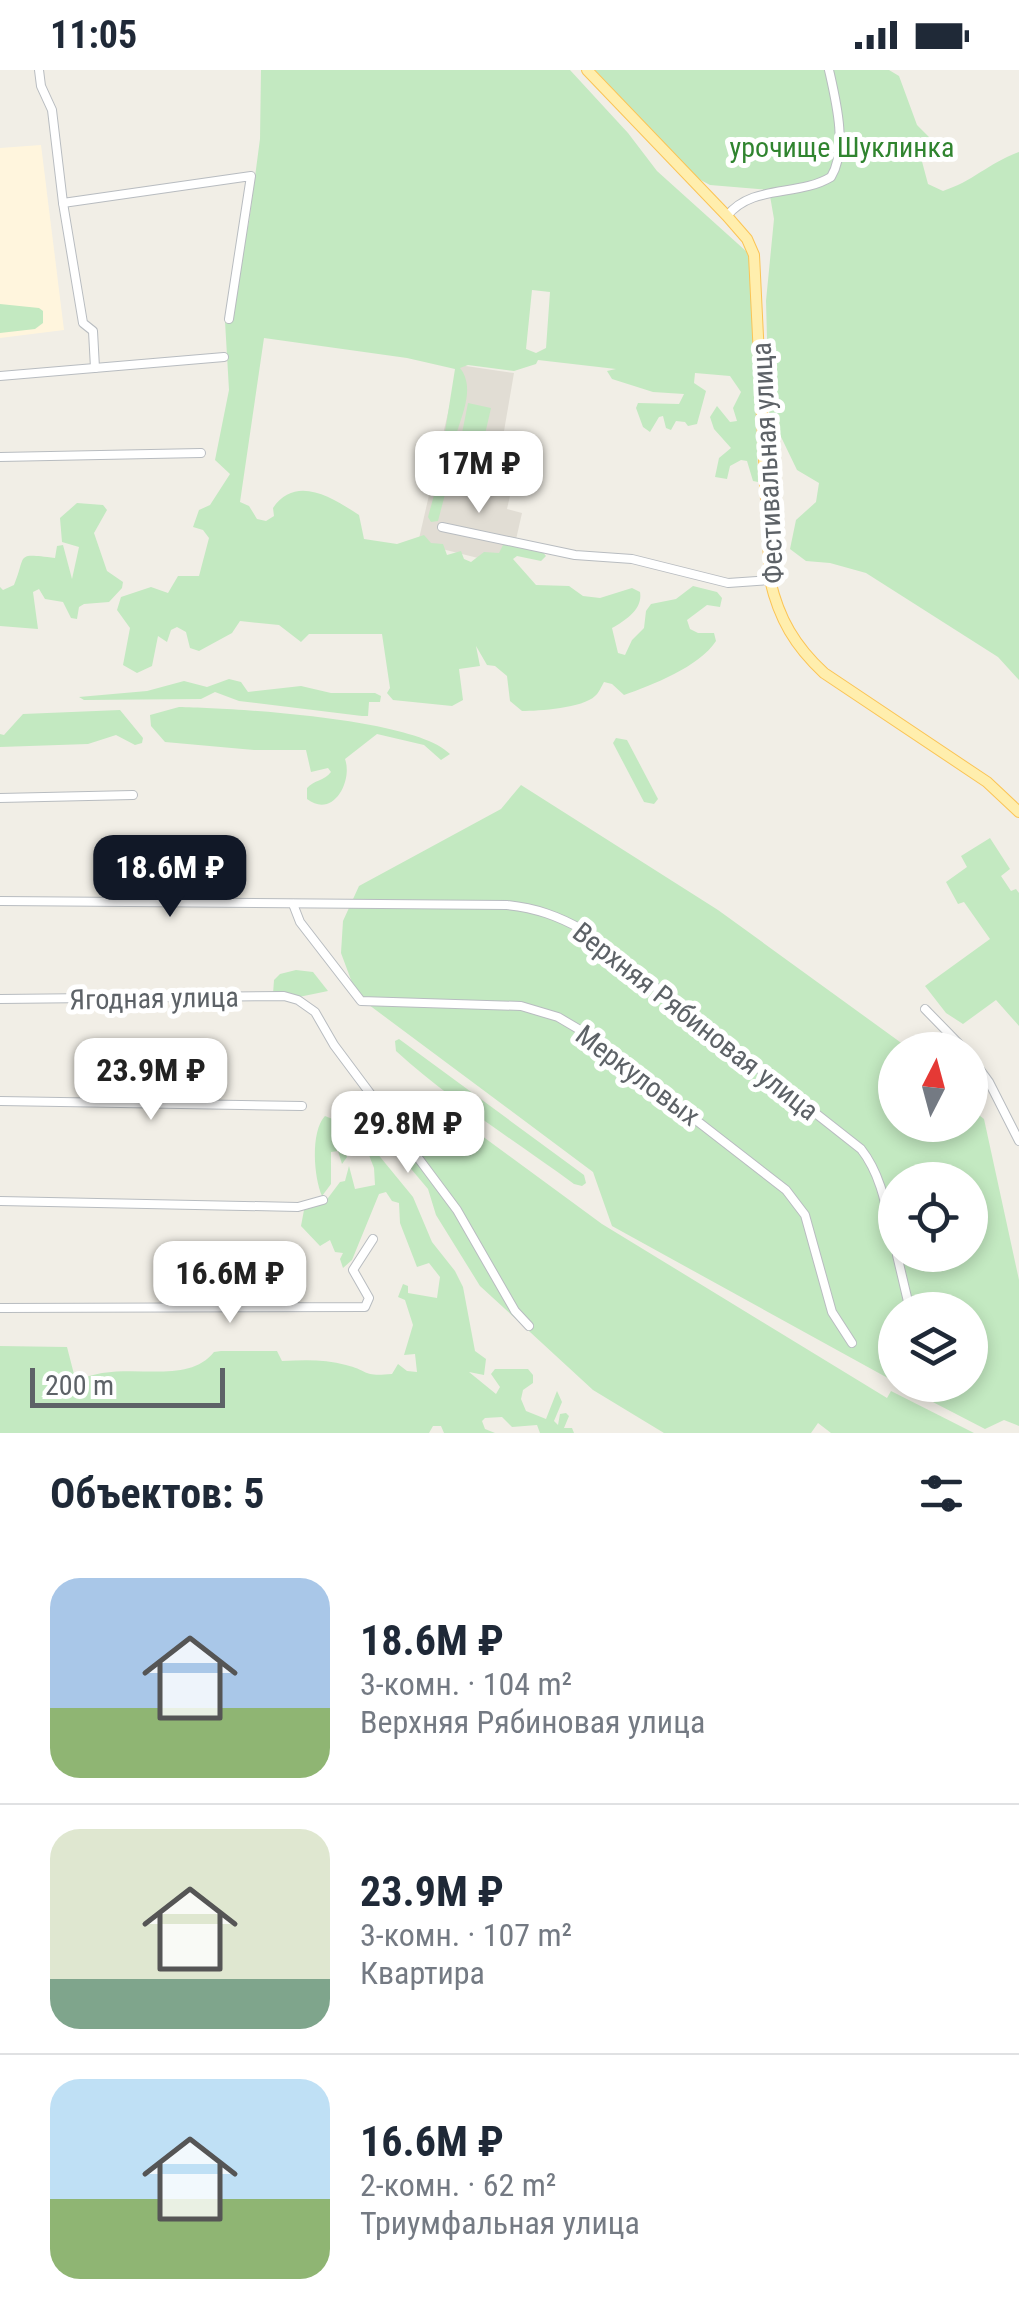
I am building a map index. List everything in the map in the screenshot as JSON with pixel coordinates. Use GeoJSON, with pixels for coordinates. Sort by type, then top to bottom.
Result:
{"type":"FeatureCollection","features":[{"type":"Feature","properties":{"kind":"main road","name":"Фестивальная улица"},"geometry":{"type":"LineString","coordinates":[[587,70],[727,216],[747,239],[754,255],[770,580],[785,627],[802,652],[824,673],[987,782],[1019,812]]}},
{"type":"Feature","properties":{"kind":"street"},"geometry":{"type":"LineString","coordinates":[[38,70],[52,110],[83,323],[94,331],[95,368]]}},
{"type":"Feature","properties":{"kind":"street"},"geometry":{"type":"LineString","coordinates":[[727,216],[748,198],[802,190],[832,177],[838,144],[830,70]]}},
{"type":"Feature","properties":{"kind":"street"},"geometry":{"type":"LineString","coordinates":[[64,203],[251,176],[228,319]]}},
{"type":"Feature","properties":{"kind":"street"},"geometry":{"type":"LineString","coordinates":[[0,376],[224,356]]}},
{"type":"Feature","properties":{"kind":"street"},"geometry":{"type":"LineString","coordinates":[[0,457],[201,453]]}},
{"type":"Feature","properties":{"kind":"street"},"geometry":{"type":"LineString","coordinates":[[442,528],[575,554],[632,559],[728,583],[770,580]]}},
{"type":"Feature","properties":{"kind":"street"},"geometry":{"type":"LineString","coordinates":[[0,798],[133,795]]}},
{"type":"Feature","properties":{"kind":"street","name":"Верхняя Рябиновая улица"},"geometry":{"type":"LineString","coordinates":[[0,901],[533,907],[583,930],[861,1150],[872,1163],[878,1180]]}},
{"type":"Feature","properties":{"kind":"street","name":"Меркуловых"},"geometry":{"type":"LineString","coordinates":[[293,904],[300,922],[361,1000],[514,1005],[558,1017],[786,1190],[805,1215],[832,1312],[852,1343]]}},
{"type":"Feature","properties":{"kind":"street","name":"Ягодная улица"},"geometry":{"type":"LineString","coordinates":[[0,999],[284,996],[305,1004],[315,1012],[334,1045],[457,1210],[515,1311],[528,1326]]}},
{"type":"Feature","properties":{"kind":"street"},"geometry":{"type":"LineString","coordinates":[[926,1008],[948,1032]]}},
{"type":"Feature","properties":{"kind":"street"},"geometry":{"type":"LineString","coordinates":[[988,1079],[1019,1141]]}},
{"type":"Feature","properties":{"kind":"street"},"geometry":{"type":"LineString","coordinates":[[0,1101],[302,1106]]}},
{"type":"Feature","properties":{"kind":"street"},"geometry":{"type":"LineString","coordinates":[[0,1201],[298,1207],[323,1200]]}},
{"type":"Feature","properties":{"kind":"street"},"geometry":{"type":"LineString","coordinates":[[0,1308],[365,1306],[370,1298],[353,1270],[373,1238]]}},
{"type":"Feature","properties":{"kind":"shaded area"},"geometry":{"type":"Polygon","coordinates":[[[41,145],[64,330],[0,338],[0,148],[41,145]]]}},
{"type":"Feature","properties":{"kind":"shaded area"},"geometry":{"type":"Polygon","coordinates":[[[459,365],[514,373],[499,460],[517,465],[507,509],[522,513],[510,566],[418,543],[459,365]]]}},
{"type":"Feature","properties":{"kind":"green space"},"geometry":{"type":"Polygon","coordinates":[[[261,70],[570,70],[657,171],[747,252],[752,270],[758,482],[753,481],[747,461],[741,460],[730,466],[727,479],[715,477],[719,458],[731,448],[714,429],[710,417],[717,406],[730,422],[737,421],[733,408],[741,392],[730,376],[695,373],[694,383],[706,391],[697,424],[688,426],[676,421],[671,430],[666,428],[663,416],[650,432],[643,427],[638,403],[679,404],[684,394],[653,392],[612,379],[607,371],[616,369],[538,360],[514,371],[468,365],[460,368],[467,392],[453,447],[454,472],[438,521],[431,522],[428,517],[442,466],[455,369],[407,358],[264,338],[240,502],[249,506],[257,519],[266,521],[274,516],[273,508],[292,492],[315,492],[359,515],[364,539],[397,544],[424,535],[431,543],[443,544],[447,555],[461,551],[464,559],[471,562],[484,552],[499,553],[504,543],[541,550],[546,556],[541,561],[517,556],[513,559],[536,585],[569,586],[583,596],[600,598],[632,588],[640,592],[636,609],[612,628],[618,653],[625,655],[644,628],[651,604],[676,599],[693,586],[717,592],[722,598],[720,607],[707,605],[687,620],[690,629],[698,633],[714,633],[716,641],[698,659],[624,695],[604,682],[596,695],[581,703],[522,711],[510,701],[507,676],[487,665],[476,646],[480,666],[459,669],[463,700],[452,706],[393,700],[387,693],[390,688],[382,634],[309,634],[301,642],[279,625],[240,621],[232,633],[199,651],[190,648],[186,632],[177,627],[171,630],[167,642],[158,636],[152,666],[137,673],[123,665],[130,628],[117,610],[121,597],[151,587],[168,593],[178,576],[199,576],[209,538],[203,530],[193,527],[199,510],[210,505],[230,474],[215,460],[229,390],[225,321],[249,222],[260,139],[261,70]],[[532,290],[526,349],[536,353],[546,348],[550,292],[532,290]]]}},
{"type":"Feature","properties":{"kind":"green space","name":"урочище Шуклинка"},"geometry":{"type":"Polygon","coordinates":[[[595,70],[889,70],[899,76],[917,125],[929,137],[928,146],[920,154],[928,184],[943,191],[1019,152],[1019,680],[998,657],[866,573],[806,561],[790,549],[796,520],[816,502],[819,483],[797,470],[769,412],[766,301],[774,219],[769,190],[710,185],[697,178],[595,70]]]}},
{"type":"Feature","properties":{"kind":"green space"},"geometry":{"type":"Polygon","coordinates":[[[0,304],[39,308],[43,311],[43,323],[35,329],[0,333],[0,304]]]}},
{"type":"Feature","properties":{"kind":"green space"},"geometry":{"type":"Polygon","coordinates":[[[468,403],[491,408],[481,452],[459,448],[468,403]]]}},
{"type":"Feature","properties":{"kind":"green space"},"geometry":{"type":"Polygon","coordinates":[[[77,503],[103,505],[107,510],[94,533],[107,571],[123,582],[122,588],[109,602],[79,607],[77,619],[71,618],[63,602],[45,599],[39,589],[33,592],[38,629],[0,626],[0,587],[3,590],[14,585],[27,556],[55,558],[57,546],[63,545],[72,579],[79,547],[62,542],[60,518],[77,503]]]}},
{"type":"Feature","properties":{"kind":"green space"},"geometry":{"type":"Polygon","coordinates":[[[229,679],[241,682],[248,692],[301,686],[331,693],[381,696],[380,702],[369,702],[368,716],[239,701],[215,692],[201,699],[79,697],[147,691],[184,681],[207,687],[229,679]]]}},
{"type":"Feature","properties":{"kind":"green space"},"geometry":{"type":"Polygon","coordinates":[[[179,707],[279,713],[363,724],[430,742],[450,754],[441,760],[424,745],[377,734],[345,759],[346,777],[339,795],[333,801],[316,804],[307,799],[307,788],[331,772],[328,768],[311,772],[306,750],[165,742],[151,726],[150,715],[179,707]]]}},
{"type":"Feature","properties":{"kind":"green space"},"geometry":{"type":"Polygon","coordinates":[[[120,710],[143,738],[142,743],[135,745],[116,735],[88,744],[0,747],[0,734],[4,735],[23,714],[120,710]]]}},
{"type":"Feature","properties":{"kind":"green space"},"geometry":{"type":"Polygon","coordinates":[[[616,738],[627,740],[658,799],[654,804],[644,802],[613,743],[616,738]]]}},
{"type":"Feature","properties":{"kind":"green space"},"geometry":{"type":"Polygon","coordinates":[[[521,785],[718,910],[886,1032],[878,1032],[878,1142],[988,1142],[988,1137],[1019,1280],[1019,1426],[1004,1420],[985,1429],[933,1402],[988,1402],[988,1292],[878,1292],[878,1373],[612,1226],[593,1172],[357,996],[341,953],[343,921],[359,886],[501,809],[521,785]]]}},
{"type":"Feature","properties":{"kind":"green space"},"geometry":{"type":"Polygon","coordinates":[[[990,838],[1010,869],[1001,876],[1011,891],[1016,889],[1019,893],[1019,1026],[996,1000],[963,1024],[946,1013],[925,986],[990,939],[964,902],[958,904],[946,882],[967,867],[961,856],[990,838]]]}},
{"type":"Feature","properties":{"kind":"green space"},"geometry":{"type":"Polygon","coordinates":[[[296,970],[313,972],[328,991],[294,998],[273,994],[274,980],[296,970]]]}},
{"type":"Feature","properties":{"kind":"green space"},"geometry":{"type":"Polygon","coordinates":[[[399,1039],[584,1175],[586,1183],[574,1184],[439,1087],[396,1051],[395,1041],[399,1039]]]}},
{"type":"Feature","properties":{"kind":"green space"},"geometry":{"type":"Polygon","coordinates":[[[433,1100],[602,1224],[878,1393],[878,1402],[913,1402],[974,1433],[831,1433],[818,1423],[811,1433],[664,1433],[593,1390],[480,1286],[436,1215],[428,1189],[401,1157],[412,1128],[433,1100]]]}},
{"type":"Feature","properties":{"kind":"green space"},"geometry":{"type":"Polygon","coordinates":[[[325,1116],[335,1120],[347,1157],[342,1164],[338,1151],[331,1152],[331,1184],[322,1196],[315,1155],[317,1133],[325,1116]]]}},
{"type":"Feature","properties":{"kind":"green space"},"geometry":{"type":"Polygon","coordinates":[[[372,1147],[413,1197],[432,1242],[463,1287],[475,1351],[486,1359],[484,1375],[469,1372],[496,1394],[500,1387],[491,1374],[495,1369],[528,1369],[533,1383],[523,1390],[521,1399],[526,1411],[546,1419],[557,1391],[562,1402],[554,1421],[558,1425],[560,1414],[566,1413],[569,1416],[564,1428],[572,1428],[574,1433],[540,1433],[537,1425],[512,1427],[502,1417],[482,1421],[485,1429],[495,1433],[444,1433],[441,1426],[433,1426],[429,1433],[0,1433],[0,1346],[67,1347],[76,1382],[112,1372],[186,1369],[221,1351],[277,1351],[282,1361],[330,1362],[376,1375],[392,1374],[398,1364],[417,1372],[415,1354],[404,1355],[413,1325],[405,1300],[398,1297],[403,1284],[408,1286],[408,1293],[437,1298],[440,1277],[429,1263],[417,1267],[400,1223],[399,1203],[386,1192],[379,1194],[352,1260],[343,1268],[343,1253],[335,1252],[330,1240],[320,1246],[301,1226],[304,1210],[325,1202],[345,1181],[349,1166],[355,1189],[375,1185],[367,1150],[372,1147]]]}}]}
